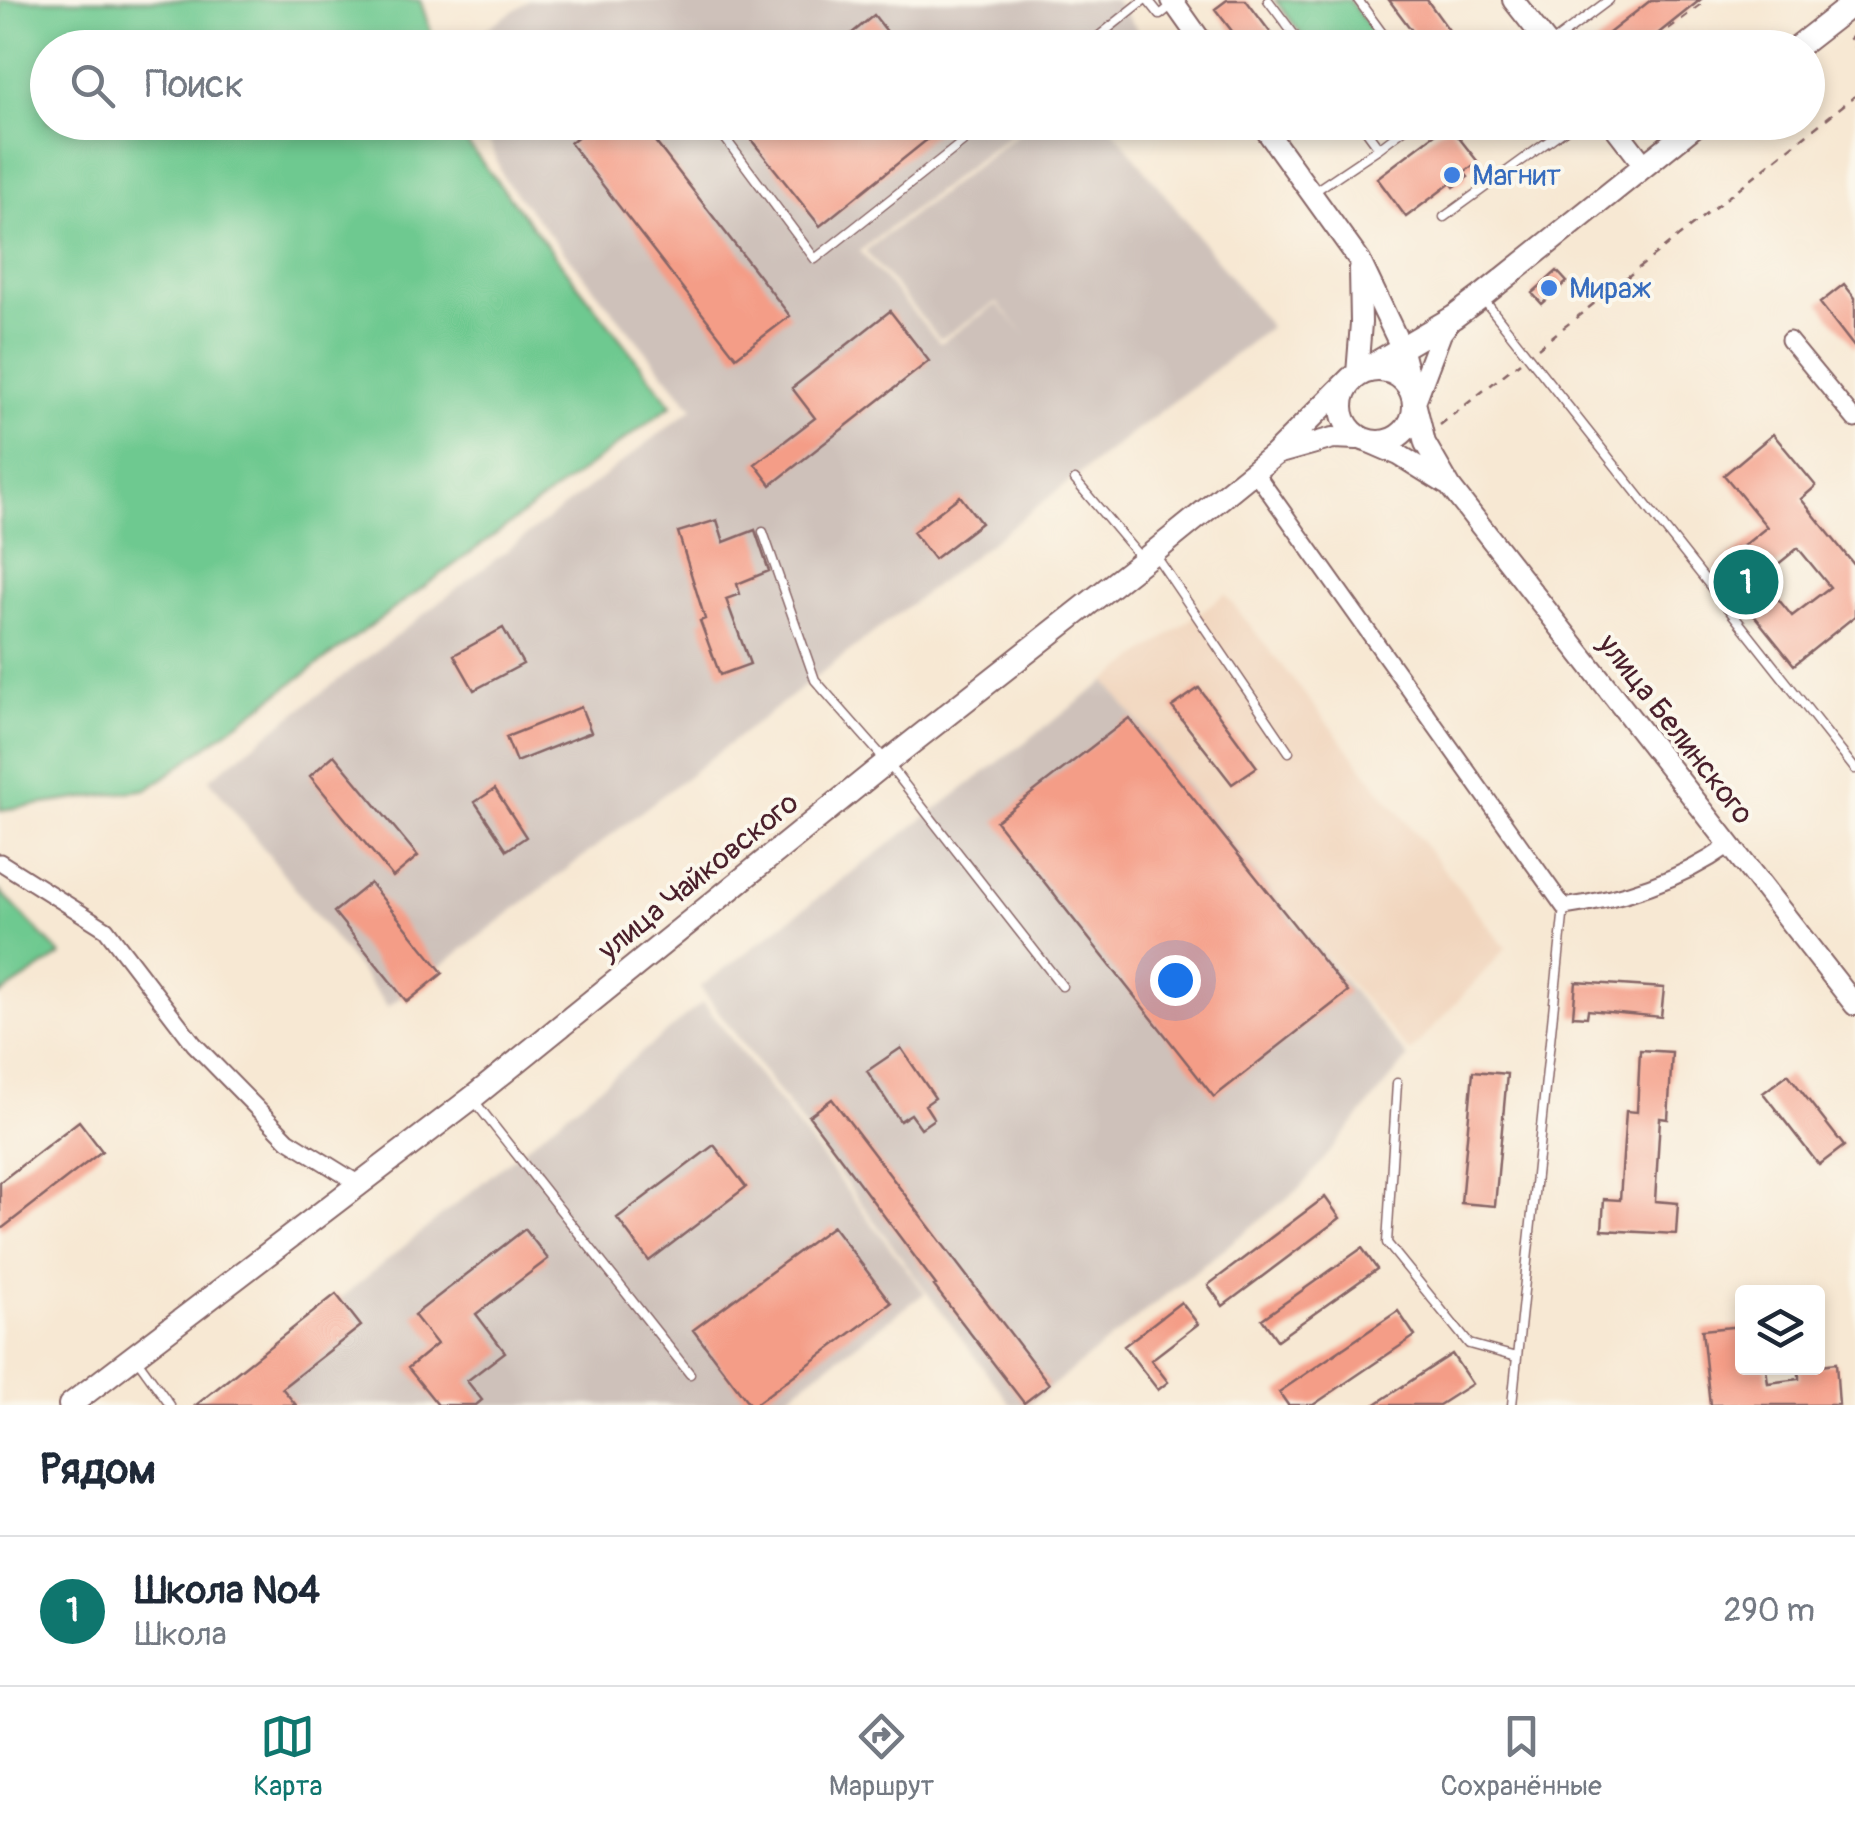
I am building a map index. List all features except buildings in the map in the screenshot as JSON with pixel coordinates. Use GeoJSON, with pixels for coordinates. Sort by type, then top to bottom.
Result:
{"type":"FeatureCollection","features":[{"type":"Feature","properties":{"kind":"main road"},"geometry":{"type":"LineString","coordinates":[[1819,30],[1855,2]]}},
{"type":"Feature","properties":{"kind":"main road","name":"улица Чайковского"},"geometry":{"type":"LineString","coordinates":[[70,1405],[472,1098],[1254,472],[1354,376],[1482,296],[1676,140]]}},
{"type":"Feature","properties":{"kind":"main road"},"geometry":{"type":"LineString","coordinates":[[1382,370],[1403,380],[1415,404],[1410,424],[1392,440],[1363,440],[1343,417],[1342,405],[1354,376],[1382,370]]}},
{"type":"Feature","properties":{"kind":"street"},"geometry":{"type":"LineString","coordinates":[[1513,0],[1537,30]]}},
{"type":"Feature","properties":{"kind":"street"},"geometry":{"type":"LineString","coordinates":[[1175,1],[1194,30]]}},
{"type":"Feature","properties":{"kind":"street"},"geometry":{"type":"LineString","coordinates":[[1273,140],[1360,260],[1401,347],[1424,438],[1451,488]]}},
{"type":"Feature","properties":{"kind":"street"},"geometry":{"type":"LineString","coordinates":[[1625,140],[1644,165]]}},
{"type":"Feature","properties":{"kind":"street"},"geometry":{"type":"LineString","coordinates":[[1354,376],[1361,323],[1360,260]]}},
{"type":"Feature","properties":{"kind":"street"},"geometry":{"type":"LineString","coordinates":[[1415,404],[1441,332],[1454,316]]}},
{"type":"Feature","properties":{"kind":"street"},"geometry":{"type":"LineString","coordinates":[[1790,340],[1855,420]]}},
{"type":"Feature","properties":{"kind":"street"},"geometry":{"type":"LineString","coordinates":[[1274,455],[1333,438],[1363,440],[1420,467],[1451,488]]}},
{"type":"Feature","properties":{"kind":"street"},"geometry":{"type":"LineString","coordinates":[[1254,472],[1564,907],[1610,900],[1703,864],[1728,846]]}},
{"type":"Feature","properties":{"kind":"street","name":"улица Белинского"},"geometry":{"type":"LineString","coordinates":[[1451,488],[1855,1005]]}},
{"type":"Feature","properties":{"kind":"street"},"geometry":{"type":"LineString","coordinates":[[0,862],[106,929],[194,1044],[274,1126],[288,1140],[359,1184]]}},
{"type":"Feature","properties":{"kind":"lane"},"geometry":{"type":"LineString","coordinates":[[1107,30],[1146,0],[1160,15],[1175,1]]}},
{"type":"Feature","properties":{"kind":"lane"},"geometry":{"type":"LineString","coordinates":[[1268,0],[1290,30]]}},
{"type":"Feature","properties":{"kind":"lane"},"geometry":{"type":"LineString","coordinates":[[1358,0],[1380,30]]}},
{"type":"Feature","properties":{"kind":"lane"},"geometry":{"type":"LineString","coordinates":[[1571,30],[1609,0]]}},
{"type":"Feature","properties":{"kind":"lane"},"geometry":{"type":"LineString","coordinates":[[726,140],[815,259],[965,140]]}},
{"type":"Feature","properties":{"kind":"lane"},"geometry":{"type":"LineString","coordinates":[[1373,140],[1379,148]]}},
{"type":"Feature","properties":{"kind":"lane"},"geometry":{"type":"LineString","coordinates":[[1311,194],[1390,140]]}},
{"type":"Feature","properties":{"kind":"lane"},"geometry":{"type":"LineString","coordinates":[[1444,216],[1550,140]]}},
{"type":"Feature","properties":{"kind":"lane"},"geometry":{"type":"LineString","coordinates":[[1482,296],[1855,769]]}},
{"type":"Feature","properties":{"kind":"lane"},"geometry":{"type":"LineString","coordinates":[[1075,480],[1148,556],[1289,752]]}},
{"type":"Feature","properties":{"kind":"lane"},"geometry":{"type":"LineString","coordinates":[[764,532],[814,680],[887,762],[1062,986]]}},
{"type":"Feature","properties":{"kind":"lane"},"geometry":{"type":"LineString","coordinates":[[1512,1405],[1564,907]]}},
{"type":"Feature","properties":{"kind":"lane"},"geometry":{"type":"LineString","coordinates":[[1397,1083],[1387,1243],[1469,1344],[1516,1357]]}},
{"type":"Feature","properties":{"kind":"lane"},"geometry":{"type":"LineString","coordinates":[[472,1098],[690,1374]]}},
{"type":"Feature","properties":{"kind":"lane"},"geometry":{"type":"LineString","coordinates":[[134,1354],[170,1405]]}},
{"type":"Feature","properties":{"kind":"path"},"geometry":{"type":"LineString","coordinates":[[1668,30],[1707,0]]}},
{"type":"Feature","properties":{"kind":"path"},"geometry":{"type":"LineString","coordinates":[[1855,34],[1849,40],[1855,48]]}},
{"type":"Feature","properties":{"kind":"path"},"geometry":{"type":"LineString","coordinates":[[1825,120],[1855,96]]}},
{"type":"Feature","properties":{"kind":"path"},"geometry":{"type":"LineString","coordinates":[[1424,438],[1799,140]]}},
{"type":"Feature","properties":{"kind":"shaded area"},"geometry":{"type":"Polygon","coordinates":[[[529,0],[1115,0],[1138,30],[485,30],[529,0]]]}},
{"type":"Feature","properties":{"kind":"shaded area"},"geometry":{"type":"Polygon","coordinates":[[[489,140],[1003,140],[860,251],[940,343],[997,304],[1027,337],[997,302],[940,339],[865,251],[1010,140],[1122,140],[1270,327],[388,1007],[209,779],[693,408],[504,179],[489,140]]]}},
{"type":"Feature","properties":{"kind":"shaded area"},"geometry":{"type":"Polygon","coordinates":[[[1225,594],[1506,948],[1410,1053],[1271,892],[1106,681],[1225,594]]]}},
{"type":"Feature","properties":{"kind":"shaded area"},"geometry":{"type":"Polygon","coordinates":[[[1106,681],[1271,892],[1408,1058],[1300,1188],[1028,1405],[1011,1405],[700,987],[1106,681]]]}},
{"type":"Feature","properties":{"kind":"shaded area"},"geometry":{"type":"Polygon","coordinates":[[[703,1002],[925,1293],[775,1405],[210,1405],[703,1002]]]}},
{"type":"Feature","properties":{"kind":"green space"},"geometry":{"type":"Polygon","coordinates":[[[0,0],[420,0],[430,30],[30,30],[30,140],[466,140],[672,405],[148,789],[0,810],[0,0]]]}},
{"type":"Feature","properties":{"kind":"green space"},"geometry":{"type":"Polygon","coordinates":[[[1275,0],[1349,0],[1372,30],[1298,30],[1275,0]]]}},
{"type":"Feature","properties":{"kind":"green space"},"geometry":{"type":"Polygon","coordinates":[[[0,891],[61,955],[0,995],[0,891]]]}},
{"type":"Feature","properties":{"kind":"place","name":"Магнит"},"geometry":{"type":"Point","coordinates":[1452,175]}},
{"type":"Feature","properties":{"kind":"place","name":"Мираж"},"geometry":{"type":"Point","coordinates":[1549,288]}},
{"type":"Feature","properties":{"kind":"place","name":"Школа №4"},"geometry":{"type":"Point","coordinates":[1746,582]}}]}
